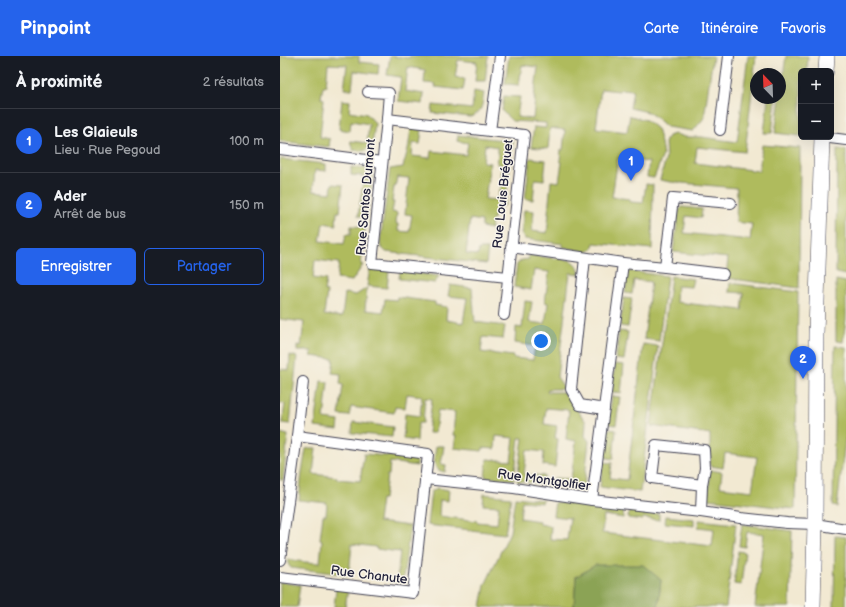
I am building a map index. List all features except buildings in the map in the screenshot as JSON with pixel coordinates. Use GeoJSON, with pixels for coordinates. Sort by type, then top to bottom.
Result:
{"type":"FeatureCollection","features":[{"type":"Feature","properties":{"kind":"main road"},"geometry":{"type":"LineString","coordinates":[[826,68],[827,56]]}},
{"type":"Feature","properties":{"kind":"main road"},"geometry":{"type":"LineString","coordinates":[[813,607],[816,334],[822,140]]}},
{"type":"Feature","properties":{"kind":"street","name":"Rue Louis Bréguet"},"geometry":{"type":"LineString","coordinates":[[500,56],[490,131],[524,135],[504,315]]}},
{"type":"Feature","properties":{"kind":"street"},"geometry":{"type":"LineString","coordinates":[[720,130],[729,56]]}},
{"type":"Feature","properties":{"kind":"street","name":"Rue Santos Dumont"},"geometry":{"type":"LineString","coordinates":[[368,92],[389,93],[372,263],[508,277]]}},
{"type":"Feature","properties":{"kind":"street"},"geometry":{"type":"LineString","coordinates":[[387,118],[490,131]]}},
{"type":"Feature","properties":{"kind":"street"},"geometry":{"type":"LineString","coordinates":[[834,138],[846,140]]}},
{"type":"Feature","properties":{"kind":"street"},"geometry":{"type":"LineString","coordinates":[[280,149],[382,162]]}},
{"type":"Feature","properties":{"kind":"street"},"geometry":{"type":"LineString","coordinates":[[665,267],[673,198],[731,203]]}},
{"type":"Feature","properties":{"kind":"street"},"geometry":{"type":"LineString","coordinates":[[511,248],[623,263],[723,274]]}},
{"type":"Feature","properties":{"kind":"street"},"geometry":{"type":"LineString","coordinates":[[585,258],[571,389],[580,405],[604,409]]}},
{"type":"Feature","properties":{"kind":"street"},"geometry":{"type":"LineString","coordinates":[[592,500],[623,263]]}},
{"type":"Feature","properties":{"kind":"street"},"geometry":{"type":"LineString","coordinates":[[280,554],[297,436],[303,382]]}},
{"type":"Feature","properties":{"kind":"street"},"geometry":{"type":"LineString","coordinates":[[297,436],[428,454],[426,479]]}},
{"type":"Feature","properties":{"kind":"street"},"geometry":{"type":"LineString","coordinates":[[701,512],[702,485],[705,468],[704,450],[656,445],[652,478],[702,485]]}},
{"type":"Feature","properties":{"kind":"street","name":"Rue Montgolfier"},"geometry":{"type":"LineString","coordinates":[[426,479],[514,488],[592,500],[741,518],[846,528]]}},
{"type":"Feature","properties":{"kind":"street","name":"Rue Chanute"},"geometry":{"type":"LineString","coordinates":[[280,577],[413,594],[426,479]]}},
{"type":"Feature","properties":{"kind":"green space"},"geometry":{"type":"Polygon","coordinates":[[[280,56],[359,56],[359,62],[379,64],[378,74],[354,71],[352,89],[344,89],[347,65],[328,64],[326,86],[323,86],[321,98],[324,99],[320,137],[330,139],[329,147],[280,141],[280,56]]]}},
{"type":"Feature","properties":{"kind":"green space"},"geometry":{"type":"Polygon","coordinates":[[[390,56],[409,58],[410,56],[488,56],[485,81],[475,81],[477,62],[458,60],[455,77],[465,79],[463,90],[435,87],[436,84],[424,83],[425,70],[408,67],[405,91],[424,94],[423,104],[398,101],[401,77],[387,75],[390,56]]]}},
{"type":"Feature","properties":{"kind":"green space"},"geometry":{"type":"Polygon","coordinates":[[[509,56],[713,56],[704,118],[693,131],[667,127],[648,112],[630,108],[633,90],[620,89],[619,91],[601,89],[596,128],[627,132],[630,115],[646,120],[657,129],[663,155],[654,178],[647,177],[649,162],[618,158],[612,197],[630,199],[630,202],[643,203],[646,184],[653,185],[652,249],[594,243],[592,249],[587,252],[563,247],[563,244],[525,239],[521,234],[524,210],[534,211],[532,231],[547,233],[551,181],[559,182],[562,162],[560,161],[561,150],[563,150],[565,130],[550,128],[548,149],[531,147],[534,127],[546,128],[546,123],[512,121],[502,111],[504,96],[520,97],[517,117],[533,119],[538,67],[522,65],[519,85],[505,84],[509,56]]]}},
{"type":"Feature","properties":{"kind":"green space"},"geometry":{"type":"Polygon","coordinates":[[[748,56],[756,56],[755,68],[750,68],[750,104],[745,152],[697,147],[695,163],[759,171],[762,145],[800,148],[799,288],[726,278],[728,258],[673,252],[679,210],[682,207],[702,209],[701,218],[686,216],[684,233],[750,240],[752,224],[736,222],[737,188],[660,180],[666,158],[665,143],[668,136],[675,134],[685,137],[702,137],[737,142],[748,56]]]}},
{"type":"Feature","properties":{"kind":"green space"},"geometry":{"type":"Polygon","coordinates":[[[786,56],[808,56],[807,68],[798,68],[798,136],[775,133],[779,104],[786,104],[786,68],[784,68],[786,56]]]}},
{"type":"Feature","properties":{"kind":"green space"},"geometry":{"type":"Polygon","coordinates":[[[474,91],[484,93],[480,111],[474,115],[470,117],[432,113],[433,105],[472,109],[474,91]]]}},
{"type":"Feature","properties":{"kind":"green space"},"geometry":{"type":"Polygon","coordinates":[[[342,100],[350,101],[349,111],[367,114],[375,123],[372,146],[364,151],[353,150],[350,141],[367,143],[369,124],[351,121],[350,131],[339,129],[342,100]]]}},
{"type":"Feature","properties":{"kind":"green space"},"geometry":{"type":"Polygon","coordinates":[[[767,104],[775,104],[772,133],[764,133],[767,104]]]}},
{"type":"Feature","properties":{"kind":"green space"},"geometry":{"type":"Polygon","coordinates":[[[411,129],[422,130],[420,144],[413,143],[412,156],[430,158],[431,151],[466,155],[468,143],[457,141],[458,135],[513,141],[505,205],[497,208],[491,229],[482,227],[482,221],[470,219],[466,254],[478,255],[479,249],[488,249],[486,264],[386,252],[381,247],[380,243],[390,169],[403,167],[411,129]],[[485,145],[483,162],[490,163],[485,199],[498,200],[499,190],[501,190],[503,165],[497,164],[497,147],[485,145]],[[397,177],[394,187],[392,212],[397,213],[396,224],[398,224],[398,231],[409,232],[412,215],[405,214],[409,178],[397,177]]]}},
{"type":"Feature","properties":{"kind":"green space"},"geometry":{"type":"Polygon","coordinates":[[[837,149],[846,150],[846,275],[836,273],[837,149]]]}},
{"type":"Feature","properties":{"kind":"green space"},"geometry":{"type":"Polygon","coordinates":[[[530,158],[546,160],[544,180],[535,179],[533,200],[525,199],[530,158]]]}},
{"type":"Feature","properties":{"kind":"green space"},"geometry":{"type":"Polygon","coordinates":[[[280,159],[326,164],[326,171],[315,170],[313,191],[331,193],[332,184],[343,185],[340,212],[337,212],[336,225],[323,223],[320,241],[344,244],[346,234],[351,234],[351,226],[365,227],[361,265],[363,265],[352,281],[337,279],[339,263],[315,260],[313,278],[326,280],[324,291],[327,292],[324,315],[342,317],[345,293],[356,295],[367,288],[365,310],[383,312],[385,299],[397,300],[397,297],[435,302],[435,305],[447,307],[446,320],[463,323],[467,298],[448,296],[450,285],[472,288],[475,322],[505,326],[503,339],[483,337],[481,352],[533,360],[535,346],[515,343],[516,327],[522,328],[525,301],[532,302],[529,322],[545,324],[548,303],[545,302],[549,272],[534,270],[531,290],[514,287],[517,264],[522,260],[529,259],[528,255],[569,260],[578,267],[580,274],[570,273],[557,377],[565,389],[548,389],[547,392],[563,392],[586,422],[585,436],[589,441],[584,485],[573,488],[553,485],[554,478],[571,479],[576,441],[566,439],[569,410],[546,408],[544,424],[557,426],[555,438],[558,439],[555,467],[543,465],[544,452],[527,450],[524,474],[544,476],[543,484],[517,481],[523,438],[519,438],[514,480],[485,477],[487,459],[511,461],[514,438],[496,436],[495,449],[483,448],[482,451],[454,448],[456,435],[453,435],[455,412],[438,410],[435,433],[428,433],[432,399],[425,398],[423,423],[418,423],[417,441],[403,439],[405,414],[420,416],[422,396],[407,394],[405,408],[395,407],[394,413],[351,407],[349,416],[339,415],[343,385],[340,384],[341,374],[332,373],[334,359],[311,356],[312,351],[297,351],[297,345],[301,346],[304,322],[280,319],[280,159]]]}},
{"type":"Feature","properties":{"kind":"green space"},"geometry":{"type":"Polygon","coordinates":[[[351,167],[368,169],[373,174],[367,217],[358,216],[364,176],[351,175],[351,167]]]}},
{"type":"Feature","properties":{"kind":"green space"},"geometry":{"type":"Polygon","coordinates":[[[370,268],[389,270],[387,288],[367,286],[370,268]]]}},
{"type":"Feature","properties":{"kind":"green space"},"geometry":{"type":"Polygon","coordinates":[[[400,271],[439,276],[435,283],[399,279],[400,271]]]}},
{"type":"Feature","properties":{"kind":"green space"},"geometry":{"type":"Polygon","coordinates":[[[628,271],[667,276],[659,341],[644,339],[651,282],[634,280],[632,294],[625,293],[628,271]]]}},
{"type":"Feature","properties":{"kind":"green space"},"geometry":{"type":"Polygon","coordinates":[[[671,276],[693,279],[691,287],[677,286],[676,302],[742,310],[744,293],[729,292],[730,283],[798,292],[795,509],[708,499],[710,470],[722,472],[720,487],[752,491],[757,457],[725,453],[723,468],[710,466],[710,434],[651,426],[671,276]]]}},
{"type":"Feature","properties":{"kind":"green space"},"geometry":{"type":"Polygon","coordinates":[[[836,280],[846,282],[846,319],[843,342],[836,341],[836,280]]]}},
{"type":"Feature","properties":{"kind":"green space"},"geometry":{"type":"Polygon","coordinates":[[[624,298],[632,299],[628,327],[620,326],[624,298]]]}},
{"type":"Feature","properties":{"kind":"green space"},"geometry":{"type":"Polygon","coordinates":[[[619,331],[628,332],[624,360],[616,359],[619,331]]]}},
{"type":"Feature","properties":{"kind":"green space"},"geometry":{"type":"Polygon","coordinates":[[[643,344],[658,346],[640,492],[600,487],[603,462],[612,463],[610,478],[627,480],[643,344]]]}},
{"type":"Feature","properties":{"kind":"green space"},"geometry":{"type":"Polygon","coordinates":[[[835,346],[846,347],[846,434],[837,507],[833,506],[835,346]]]}},
{"type":"Feature","properties":{"kind":"green space"},"geometry":{"type":"Polygon","coordinates":[[[290,355],[297,357],[290,424],[282,423],[285,404],[280,403],[280,369],[289,370],[290,355]]]}},
{"type":"Feature","properties":{"kind":"green space"},"geometry":{"type":"Polygon","coordinates":[[[615,364],[624,365],[621,393],[612,392],[615,364]]]}},
{"type":"Feature","properties":{"kind":"green space"},"geometry":{"type":"Polygon","coordinates":[[[321,381],[328,382],[324,419],[339,421],[338,430],[315,427],[321,381]]]}},
{"type":"Feature","properties":{"kind":"green space"},"geometry":{"type":"Polygon","coordinates":[[[612,396],[620,397],[616,425],[608,424],[612,396]]]}},
{"type":"Feature","properties":{"kind":"green space"},"geometry":{"type":"Polygon","coordinates":[[[353,422],[393,427],[392,437],[352,433],[353,422]]]}},
{"type":"Feature","properties":{"kind":"green space"},"geometry":{"type":"Polygon","coordinates":[[[607,429],[616,430],[613,459],[603,457],[607,429]]]}},
{"type":"Feature","properties":{"kind":"green space"},"geometry":{"type":"Polygon","coordinates":[[[280,433],[288,435],[283,480],[280,480],[280,433]]]}},
{"type":"Feature","properties":{"kind":"green space"},"geometry":{"type":"Polygon","coordinates":[[[436,446],[444,446],[441,464],[446,465],[445,472],[440,471],[435,466],[434,459],[436,446]]]}},
{"type":"Feature","properties":{"kind":"green space"},"geometry":{"type":"Polygon","coordinates":[[[316,448],[313,474],[337,477],[337,479],[360,481],[364,454],[412,458],[416,460],[417,466],[390,462],[384,499],[381,499],[378,522],[410,526],[403,579],[397,578],[400,552],[352,544],[349,575],[291,568],[289,566],[288,559],[320,563],[322,540],[320,539],[323,515],[326,515],[327,503],[299,500],[306,449],[316,448]]]}},
{"type":"Feature","properties":{"kind":"green space"},"geometry":{"type":"Polygon","coordinates":[[[437,488],[449,490],[448,501],[440,500],[439,516],[477,522],[497,524],[499,506],[483,505],[484,494],[511,497],[505,534],[427,525],[431,492],[437,488]]]}},
{"type":"Feature","properties":{"kind":"green space"},"geometry":{"type":"Polygon","coordinates":[[[515,497],[543,500],[542,503],[522,501],[520,518],[539,521],[539,524],[551,526],[550,539],[567,540],[570,518],[553,516],[555,502],[624,510],[623,518],[604,515],[602,533],[712,546],[714,529],[698,527],[699,520],[736,524],[726,607],[658,607],[661,580],[576,576],[574,607],[481,607],[485,585],[510,532],[515,497]]]}},
{"type":"Feature","properties":{"kind":"green space"},"geometry":{"type":"Polygon","coordinates":[[[629,511],[659,514],[659,520],[628,518],[629,511]]]}},
{"type":"Feature","properties":{"kind":"green space"},"geometry":{"type":"Polygon","coordinates":[[[666,516],[694,519],[694,526],[665,523],[666,516]]]}},
{"type":"Feature","properties":{"kind":"green space"},"geometry":{"type":"Polygon","coordinates":[[[742,524],[792,531],[790,607],[755,607],[764,534],[747,532],[745,547],[739,546],[742,524]]]}},
{"type":"Feature","properties":{"kind":"green space"},"geometry":{"type":"Polygon","coordinates":[[[835,536],[846,537],[846,607],[834,607],[835,536]]]}},
{"type":"Feature","properties":{"kind":"green space"},"geometry":{"type":"Polygon","coordinates":[[[738,551],[745,552],[741,585],[734,584],[738,551]]]}},
{"type":"Feature","properties":{"kind":"green space"},"geometry":{"type":"Polygon","coordinates":[[[595,565],[643,565],[661,580],[658,607],[574,607],[576,577],[595,565]]]}},
{"type":"Feature","properties":{"kind":"green space"},"geometry":{"type":"Polygon","coordinates":[[[280,582],[300,585],[297,607],[280,607],[280,582]]]}},
{"type":"Feature","properties":{"kind":"green space"},"geometry":{"type":"Polygon","coordinates":[[[336,589],[348,590],[345,607],[334,607],[336,589]]]}},
{"type":"Feature","properties":{"kind":"place","name":"Les Glaieuls"},"geometry":{"type":"Point","coordinates":[631,181]}},
{"type":"Feature","properties":{"kind":"place","name":"Ader"},"geometry":{"type":"Point","coordinates":[803,379]}}]}
